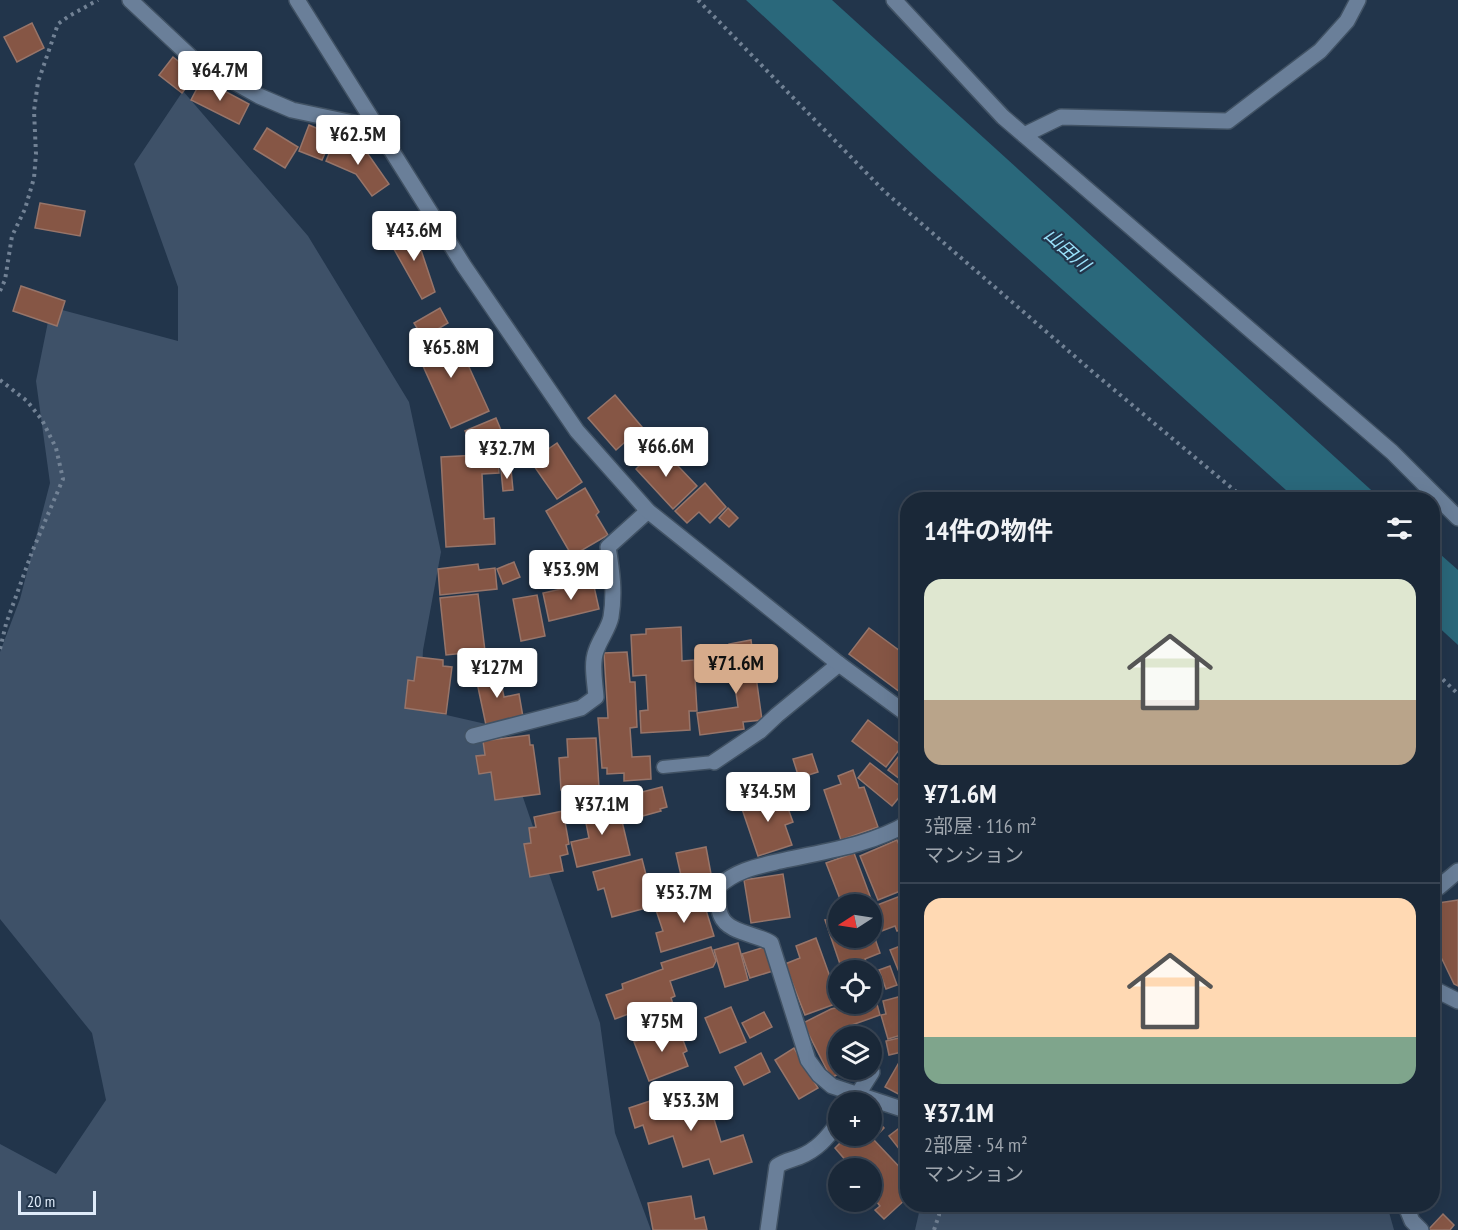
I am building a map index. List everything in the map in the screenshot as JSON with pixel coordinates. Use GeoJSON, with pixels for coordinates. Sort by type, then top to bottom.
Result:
{"type":"FeatureCollection","features":[{"type":"Feature","properties":{"kind":"street"},"geometry":{"type":"LineString","coordinates":[[130,0],[193,59],[259,96],[292,110],[377,128]]}},
{"type":"Feature","properties":{"kind":"street"},"geometry":{"type":"LineString","coordinates":[[297,0],[464,266],[577,431],[648,512],[839,664],[900,709]]}},
{"type":"Feature","properties":{"kind":"street"},"geometry":{"type":"LineString","coordinates":[[894,0],[1003,117],[1392,452],[1432,492]]}},
{"type":"Feature","properties":{"kind":"street"},"geometry":{"type":"LineString","coordinates":[[1024,135],[1061,117],[1228,121],[1320,51],[1347,21],[1358,0]]}},
{"type":"Feature","properties":{"kind":"street"},"geometry":{"type":"LineString","coordinates":[[1440,500],[1458,518]]}},
{"type":"Feature","properties":{"kind":"street"},"geometry":{"type":"LineString","coordinates":[[473,736],[581,708],[596,697],[595,653],[611,619],[613,600],[614,582],[608,547],[648,512]]}},
{"type":"Feature","properties":{"kind":"street"},"geometry":{"type":"LineString","coordinates":[[714,762],[760,731],[839,664]]}},
{"type":"Feature","properties":{"kind":"street"},"geometry":{"type":"LineString","coordinates":[[844,1092],[819,1075],[808,1060],[771,943],[764,938],[748,935],[726,924],[720,915],[718,887],[725,880],[745,869],[865,842],[900,828]]}},
{"type":"Feature","properties":{"kind":"street"},"geometry":{"type":"LineString","coordinates":[[1440,886],[1458,871]]}},
{"type":"Feature","properties":{"kind":"street"},"geometry":{"type":"LineString","coordinates":[[1440,992],[1458,1001]]}},
{"type":"Feature","properties":{"kind":"street"},"geometry":{"type":"LineString","coordinates":[[882,1105],[900,1109]]}},
{"type":"Feature","properties":{"kind":"street"},"geometry":{"type":"LineString","coordinates":[[768,1230],[777,1166],[783,1161],[814,1150],[828,1136]]}},
{"type":"Feature","properties":{"kind":"street"},"geometry":{"type":"LineString","coordinates":[[1408,1212],[1420,1230]]}},
{"type":"Feature","properties":{"kind":"lane"},"geometry":{"type":"LineString","coordinates":[[663,768],[714,762]]}},
{"type":"Feature","properties":{"kind":"path"},"geometry":{"type":"LineString","coordinates":[[0,291],[12,236],[25,209],[34,178],[36,154],[33,111],[38,82],[58,24],[98,0]]}},
{"type":"Feature","properties":{"kind":"path"},"geometry":{"type":"LineString","coordinates":[[698,0],[885,192],[1094,373],[1236,492]]}},
{"type":"Feature","properties":{"kind":"path"},"geometry":{"type":"LineString","coordinates":[[0,380],[27,401],[42,420],[56,448],[63,479],[32,552],[6,624],[0,649]]}},
{"type":"Feature","properties":{"kind":"path"},"geometry":{"type":"LineString","coordinates":[[1440,677],[1458,694]]}},
{"type":"Feature","properties":{"kind":"path"},"geometry":{"type":"LineString","coordinates":[[934,1230],[939,1212]]}},
{"type":"Feature","properties":{"kind":"shaded area"},"geometry":{"type":"Polygon","coordinates":[[[183,91],[308,236],[409,402],[441,552],[423,650],[420,709],[499,727],[600,1023],[615,1133],[651,1230],[0,1230],[0,1144],[56,1174],[106,1100],[92,1033],[0,919],[0,652],[20,599],[50,483],[36,381],[51,307],[178,341],[178,287],[134,164],[183,91]]]}},
{"type":"Feature","properties":{"kind":"shaded area"},"geometry":{"type":"Polygon","coordinates":[[[919,1212],[1389,1212],[1394,1230],[915,1230],[919,1212]]]}},
{"type":"Feature","properties":{"kind":"water","name":"山田川"},"geometry":{"type":"Polygon","coordinates":[[[746,0],[832,0],[1373,492],[1288,492],[928,169],[746,0]]]}},
{"type":"Feature","properties":{"kind":"water"},"geometry":{"type":"Polygon","coordinates":[[[1440,554],[1458,570],[1458,645],[1440,628],[1440,554]]]}},
{"type":"Feature","properties":{"kind":"building"},"geometry":{"type":"Polygon","coordinates":[[[32,23],[44,48],[17,62],[4,37],[32,23]]]}},
{"type":"Feature","properties":{"kind":"building"},"geometry":{"type":"Polygon","coordinates":[[[173,57],[196,75],[182,93],[159,75],[173,57]]]}},
{"type":"Feature","properties":{"kind":"building"},"geometry":{"type":"Polygon","coordinates":[[[202,79],[249,104],[239,124],[191,100],[202,79]]]}},
{"type":"Feature","properties":{"kind":"building"},"geometry":{"type":"Polygon","coordinates":[[[309,125],[333,135],[322,160],[299,151],[309,125]]]}},
{"type":"Feature","properties":{"kind":"building"},"geometry":{"type":"Polygon","coordinates":[[[267,128],[298,147],[285,168],[254,149],[267,128]]]}},
{"type":"Feature","properties":{"kind":"building"},"geometry":{"type":"Polygon","coordinates":[[[335,139],[368,154],[389,184],[372,196],[356,174],[326,161],[335,139]]]}},
{"type":"Feature","properties":{"kind":"building"},"geometry":{"type":"Polygon","coordinates":[[[40,203],[85,211],[80,236],[35,228],[40,203]]]}},
{"type":"Feature","properties":{"kind":"building"},"geometry":{"type":"Polygon","coordinates":[[[414,229],[435,292],[422,299],[390,242],[414,229]]]}},
{"type":"Feature","properties":{"kind":"building"},"geometry":{"type":"Polygon","coordinates":[[[21,286],[65,301],[57,326],[13,311],[21,286]]]}},
{"type":"Feature","properties":{"kind":"building"},"geometry":{"type":"Polygon","coordinates":[[[440,308],[448,323],[423,338],[414,323],[440,308]]]}},
{"type":"Feature","properties":{"kind":"building"},"geometry":{"type":"Polygon","coordinates":[[[447,330],[455,347],[459,345],[489,411],[451,428],[414,346],[447,330]]]}},
{"type":"Feature","properties":{"kind":"building"},"geometry":{"type":"Polygon","coordinates":[[[615,395],[642,427],[616,450],[588,418],[615,395]]]}},
{"type":"Feature","properties":{"kind":"building"},"geometry":{"type":"Polygon","coordinates":[[[496,418],[503,435],[473,448],[465,431],[496,418]]]}},
{"type":"Feature","properties":{"kind":"building"},"geometry":{"type":"Polygon","coordinates":[[[557,443],[582,482],[557,499],[534,466],[544,459],[541,454],[557,443]]]}},
{"type":"Feature","properties":{"kind":"building"},"geometry":{"type":"Polygon","coordinates":[[[659,446],[697,486],[673,509],[636,469],[659,446]]]}},
{"type":"Feature","properties":{"kind":"building"},"geometry":{"type":"Polygon","coordinates":[[[498,454],[499,473],[482,474],[484,519],[494,518],[495,544],[446,547],[441,457],[498,454]]]}},
{"type":"Feature","properties":{"kind":"building"},"geometry":{"type":"Polygon","coordinates":[[[511,469],[513,490],[503,491],[501,470],[511,469]]]}},
{"type":"Feature","properties":{"kind":"building"},"geometry":{"type":"Polygon","coordinates":[[[705,483],[726,507],[710,523],[699,512],[687,523],[675,511],[705,483]]]}},
{"type":"Feature","properties":{"kind":"building"},"geometry":{"type":"Polygon","coordinates":[[[585,488],[599,512],[596,515],[608,535],[572,556],[546,511],[585,488]]]}},
{"type":"Feature","properties":{"kind":"building"},"geometry":{"type":"Polygon","coordinates":[[[728,508],[738,518],[729,527],[719,518],[728,508]]]}},
{"type":"Feature","properties":{"kind":"building"},"geometry":{"type":"Polygon","coordinates":[[[514,562],[520,577],[503,584],[497,569],[514,562]]]}},
{"type":"Feature","properties":{"kind":"building"},"geometry":{"type":"Polygon","coordinates":[[[478,564],[479,570],[495,568],[497,589],[440,595],[438,569],[478,564]]]}},
{"type":"Feature","properties":{"kind":"building"},"geometry":{"type":"Polygon","coordinates":[[[593,582],[599,609],[549,621],[543,593],[593,582]]]}},
{"type":"Feature","properties":{"kind":"building"},"geometry":{"type":"Polygon","coordinates":[[[478,594],[485,651],[446,655],[440,598],[478,594]]]}},
{"type":"Feature","properties":{"kind":"building"},"geometry":{"type":"Polygon","coordinates":[[[537,595],[545,636],[521,641],[513,599],[537,595]]]}},
{"type":"Feature","properties":{"kind":"building"},"geometry":{"type":"Polygon","coordinates":[[[681,627],[682,661],[694,660],[697,711],[689,711],[690,730],[641,733],[640,711],[648,710],[646,675],[633,676],[631,635],[646,634],[646,629],[681,627]]]}},
{"type":"Feature","properties":{"kind":"building"},"geometry":{"type":"Polygon","coordinates":[[[869,628],[900,651],[900,692],[849,654],[869,628]]]}},
{"type":"Feature","properties":{"kind":"building"},"geometry":{"type":"Polygon","coordinates":[[[751,640],[762,720],[743,722],[744,729],[700,735],[697,713],[738,707],[729,644],[751,640]]]}},
{"type":"Feature","properties":{"kind":"building"},"geometry":{"type":"Polygon","coordinates":[[[498,650],[502,664],[479,670],[476,655],[498,650]]]}},
{"type":"Feature","properties":{"kind":"building"},"geometry":{"type":"Polygon","coordinates":[[[627,652],[630,682],[635,682],[637,727],[630,728],[632,757],[650,756],[651,779],[624,781],[624,773],[607,774],[607,768],[602,768],[598,718],[608,718],[604,653],[627,652]]]}},
{"type":"Feature","properties":{"kind":"building"},"geometry":{"type":"Polygon","coordinates":[[[417,657],[443,660],[443,666],[452,667],[446,714],[405,708],[408,680],[414,681],[417,657]]]}},
{"type":"Feature","properties":{"kind":"building"},"geometry":{"type":"Polygon","coordinates":[[[498,668],[504,697],[519,694],[523,717],[486,725],[475,673],[498,668]]]}},
{"type":"Feature","properties":{"kind":"building"},"geometry":{"type":"Polygon","coordinates":[[[868,720],[900,744],[900,749],[886,767],[852,741],[868,720]]]}},
{"type":"Feature","properties":{"kind":"building"},"geometry":{"type":"Polygon","coordinates":[[[529,735],[530,745],[533,745],[540,794],[495,800],[491,772],[479,774],[476,756],[485,755],[483,741],[529,735]]]}},
{"type":"Feature","properties":{"kind":"building"},"geometry":{"type":"Polygon","coordinates":[[[596,738],[599,788],[561,790],[559,758],[568,757],[567,739],[596,738]]]}},
{"type":"Feature","properties":{"kind":"building"},"geometry":{"type":"Polygon","coordinates":[[[812,754],[818,772],[799,778],[793,759],[812,754]]]}},
{"type":"Feature","properties":{"kind":"building"},"geometry":{"type":"Polygon","coordinates":[[[900,755],[900,779],[888,770],[900,755]]]}},
{"type":"Feature","properties":{"kind":"building"},"geometry":{"type":"Polygon","coordinates":[[[870,763],[900,786],[900,796],[892,806],[858,778],[870,763]]]}},
{"type":"Feature","properties":{"kind":"building"},"geometry":{"type":"Polygon","coordinates":[[[853,770],[859,788],[864,787],[878,827],[841,840],[824,790],[841,784],[838,776],[853,770]]]}},
{"type":"Feature","properties":{"kind":"building"},"geometry":{"type":"Polygon","coordinates":[[[662,787],[667,807],[639,817],[634,794],[662,787]]]}},
{"type":"Feature","properties":{"kind":"building"},"geometry":{"type":"Polygon","coordinates":[[[775,791],[779,802],[785,800],[793,822],[785,825],[792,845],[758,856],[740,803],[775,791]]]}},
{"type":"Feature","properties":{"kind":"building"},"geometry":{"type":"Polygon","coordinates":[[[617,800],[630,855],[577,867],[571,842],[589,838],[583,808],[617,800]]]}},
{"type":"Feature","properties":{"kind":"building"},"geometry":{"type":"Polygon","coordinates":[[[563,811],[569,844],[566,845],[568,854],[560,856],[563,871],[530,877],[524,844],[531,843],[529,828],[536,827],[534,817],[563,811]]]}},
{"type":"Feature","properties":{"kind":"building"},"geometry":{"type":"Polygon","coordinates":[[[897,840],[900,847],[900,891],[882,898],[882,894],[876,894],[860,856],[897,840]]]}},
{"type":"Feature","properties":{"kind":"building"},"geometry":{"type":"Polygon","coordinates":[[[706,847],[711,874],[682,880],[676,853],[706,847]]]}},
{"type":"Feature","properties":{"kind":"building"},"geometry":{"type":"Polygon","coordinates":[[[854,853],[869,894],[838,894],[826,863],[854,853]]]}},
{"type":"Feature","properties":{"kind":"building"},"geometry":{"type":"Polygon","coordinates":[[[642,859],[654,906],[612,917],[604,888],[598,890],[593,872],[642,859]]]}},
{"type":"Feature","properties":{"kind":"building"},"geometry":{"type":"Polygon","coordinates":[[[783,874],[790,917],[751,923],[744,880],[783,874]]]}},
{"type":"Feature","properties":{"kind":"building"},"geometry":{"type":"Polygon","coordinates":[[[900,896],[900,930],[897,931],[895,926],[882,931],[882,903],[900,896]]]}},
{"type":"Feature","properties":{"kind":"building"},"geometry":{"type":"Polygon","coordinates":[[[702,897],[714,936],[661,952],[656,933],[663,931],[656,910],[702,897]]]}},
{"type":"Feature","properties":{"kind":"building"},"geometry":{"type":"Polygon","coordinates":[[[1458,900],[1458,986],[1454,984],[1442,959],[1440,959],[1440,903],[1458,900]]]}},
{"type":"Feature","properties":{"kind":"building"},"geometry":{"type":"Polygon","coordinates":[[[816,938],[828,971],[828,1007],[805,1015],[785,964],[800,958],[796,946],[816,938]]]}},
{"type":"Feature","properties":{"kind":"building"},"geometry":{"type":"Polygon","coordinates":[[[738,943],[748,980],[725,987],[714,950],[738,943]]]}},
{"type":"Feature","properties":{"kind":"building"},"geometry":{"type":"Polygon","coordinates":[[[900,946],[900,974],[890,950],[900,946]]]}},
{"type":"Feature","properties":{"kind":"building"},"geometry":{"type":"Polygon","coordinates":[[[711,947],[716,961],[713,967],[670,981],[675,996],[671,998],[678,1020],[639,1034],[631,1013],[615,1019],[606,995],[623,989],[622,984],[663,969],[661,963],[711,947]]]}},
{"type":"Feature","properties":{"kind":"building"},"geometry":{"type":"Polygon","coordinates":[[[765,947],[773,971],[750,978],[742,954],[765,947]]]}},
{"type":"Feature","properties":{"kind":"building"},"geometry":{"type":"Polygon","coordinates":[[[835,948],[878,948],[880,953],[865,960],[839,960],[835,948]]]}},
{"type":"Feature","properties":{"kind":"building"},"geometry":{"type":"Polygon","coordinates":[[[890,966],[897,985],[886,989],[882,978],[882,969],[890,966]]]}},
{"type":"Feature","properties":{"kind":"building"},"geometry":{"type":"Polygon","coordinates":[[[900,997],[900,1035],[888,1039],[881,1015],[886,1014],[883,1001],[900,997]]]}},
{"type":"Feature","properties":{"kind":"building"},"geometry":{"type":"Polygon","coordinates":[[[731,1007],[746,1042],[720,1053],[705,1018],[731,1007]]]}},
{"type":"Feature","properties":{"kind":"building"},"geometry":{"type":"Polygon","coordinates":[[[828,1010],[828,1014],[880,1015],[849,1026],[828,1026],[828,1072],[803,1023],[828,1010]]]}},
{"type":"Feature","properties":{"kind":"building"},"geometry":{"type":"Polygon","coordinates":[[[764,1012],[772,1027],[750,1038],[742,1023],[764,1012]]]}},
{"type":"Feature","properties":{"kind":"building"},"geometry":{"type":"Polygon","coordinates":[[[674,1026],[677,1033],[680,1032],[687,1051],[683,1053],[688,1066],[649,1081],[634,1042],[674,1026]]]}},
{"type":"Feature","properties":{"kind":"building"},"geometry":{"type":"Polygon","coordinates":[[[900,1038],[900,1052],[889,1055],[886,1041],[900,1038]]]}},
{"type":"Feature","properties":{"kind":"building"},"geometry":{"type":"Polygon","coordinates":[[[794,1048],[818,1088],[799,1099],[775,1060],[794,1048]]]}},
{"type":"Feature","properties":{"kind":"building"},"geometry":{"type":"Polygon","coordinates":[[[761,1053],[770,1072],[744,1085],[735,1067],[761,1053]]]}},
{"type":"Feature","properties":{"kind":"building"},"geometry":{"type":"Polygon","coordinates":[[[900,1061],[900,1095],[885,1087],[900,1061]]]}},
{"type":"Feature","properties":{"kind":"building"},"geometry":{"type":"Polygon","coordinates":[[[703,1093],[707,1106],[710,1106],[721,1142],[743,1135],[752,1162],[714,1174],[709,1159],[683,1167],[673,1136],[649,1144],[643,1125],[635,1128],[629,1108],[662,1097],[665,1105],[703,1093]]]}},
{"type":"Feature","properties":{"kind":"building"},"geometry":{"type":"Polygon","coordinates":[[[900,1128],[900,1150],[889,1136],[900,1128]]]}},
{"type":"Feature","properties":{"kind":"building"},"geometry":{"type":"Polygon","coordinates":[[[837,1146],[880,1146],[900,1168],[900,1204],[884,1219],[877,1212],[882,1212],[882,1158],[844,1158],[835,1148],[837,1146]]]}},
{"type":"Feature","properties":{"kind":"building"},"geometry":{"type":"Polygon","coordinates":[[[691,1196],[695,1219],[704,1217],[707,1230],[653,1230],[648,1203],[691,1196]]]}},
{"type":"Feature","properties":{"kind":"building"},"geometry":{"type":"Polygon","coordinates":[[[1443,1214],[1454,1225],[1450,1230],[1428,1230],[1443,1214]]]}}]}
